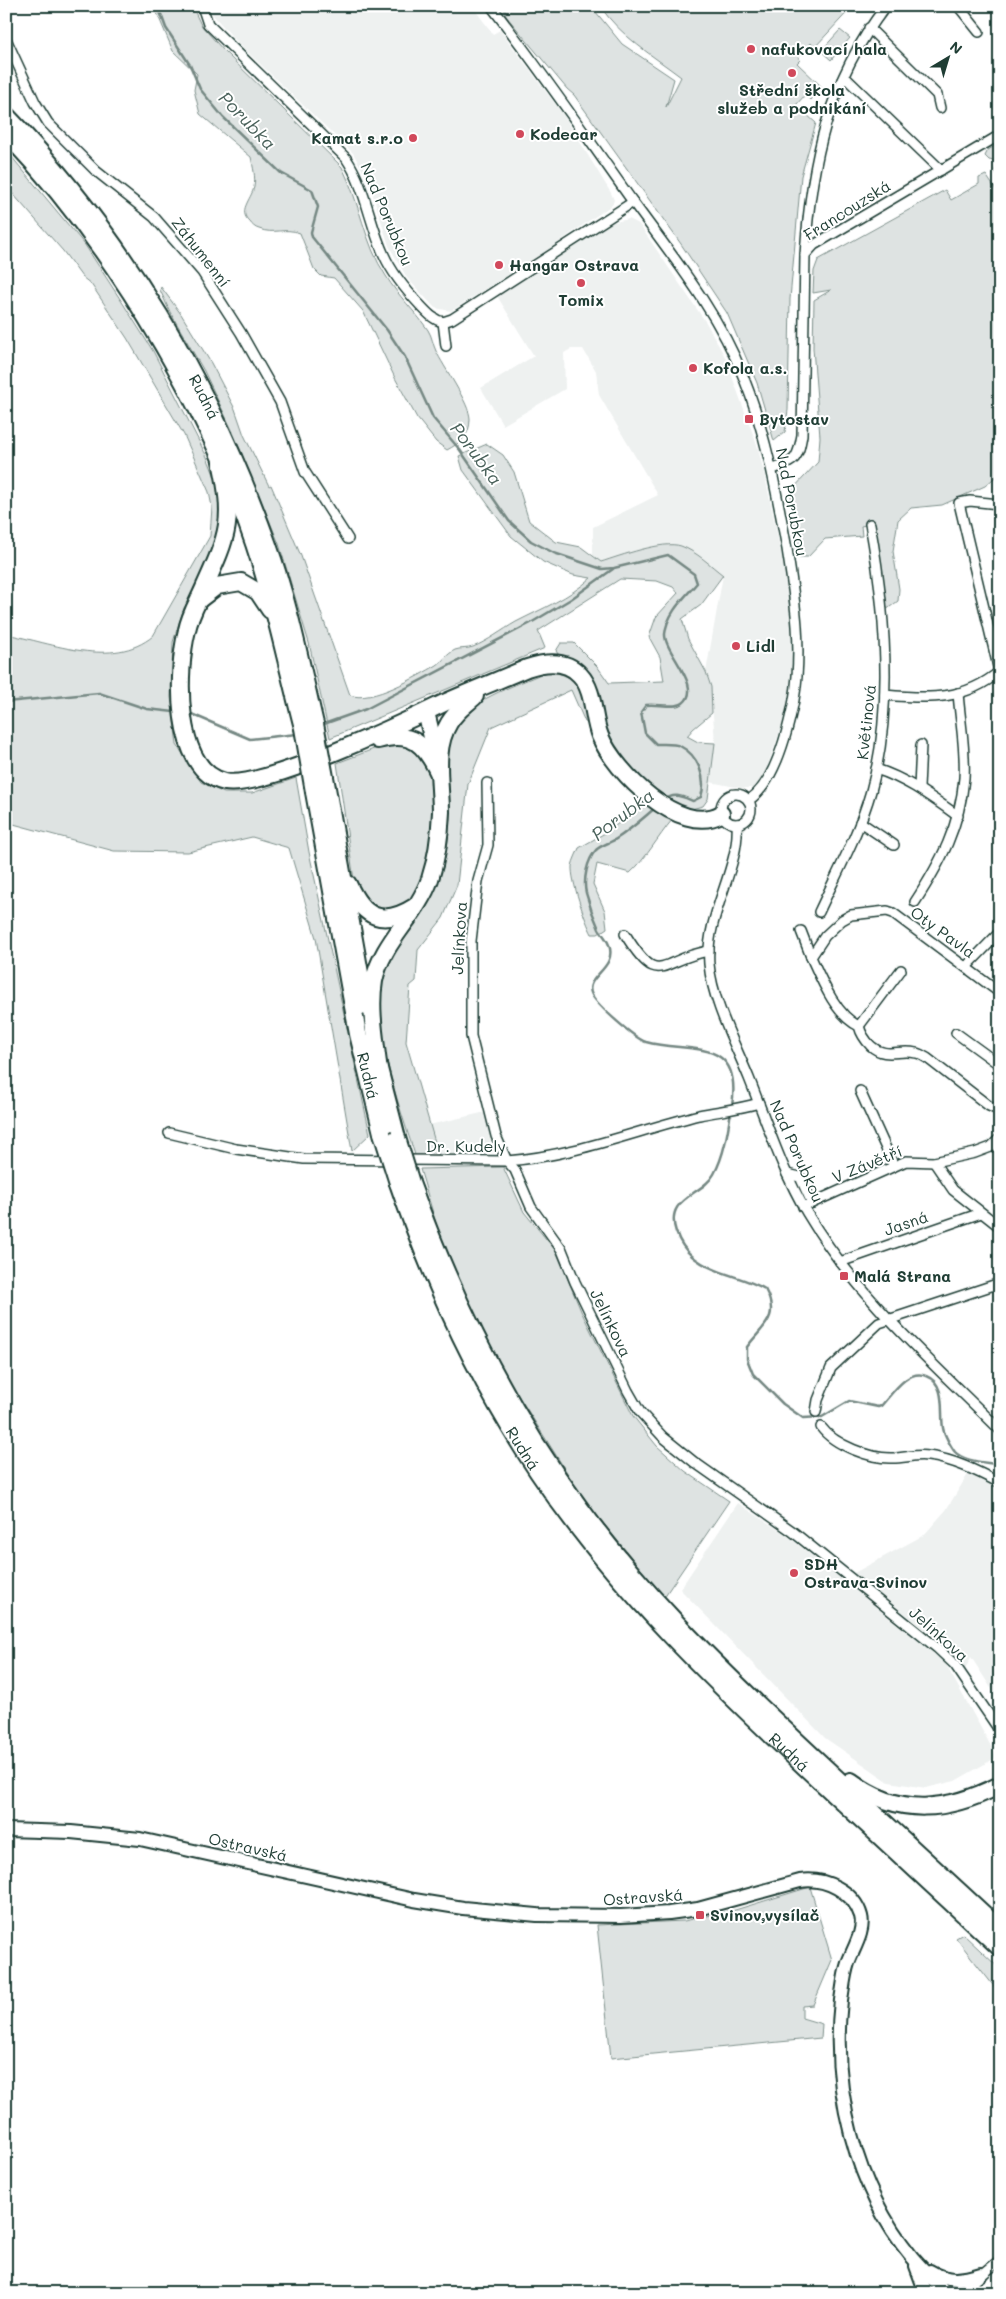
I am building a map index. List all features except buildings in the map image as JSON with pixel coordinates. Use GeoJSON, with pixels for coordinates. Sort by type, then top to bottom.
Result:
{"type":"FeatureCollection","features":[{"type":"Feature","properties":{"kind":"highway","name":"Rudná"},"geometry":{"type":"LineString","coordinates":[[6,115],[67,182],[104,231],[146,291],[200,388],[234,457],[268,546],[291,622],[309,726]]}},
{"type":"Feature","properties":{"kind":"highway","name":"Rudná"},"geometry":{"type":"LineString","coordinates":[[6,133],[56,190],[94,238],[165,350],[221,461],[256,551],[309,726]]}},
{"type":"Feature","properties":{"kind":"highway"},"geometry":{"type":"LineString","coordinates":[[221,461],[227,491],[228,524],[221,550],[185,635],[180,688],[185,729],[192,750],[201,766],[221,781],[244,782],[336,751],[390,737],[404,736],[415,740],[423,747],[439,774]]}},
{"type":"Feature","properties":{"kind":"highway"},"geometry":{"type":"LineString","coordinates":[[198,601],[217,586],[241,582],[258,592],[278,625]]}},
{"type":"Feature","properties":{"kind":"highway"},"geometry":{"type":"LineString","coordinates":[[336,751],[536,665],[553,663],[571,667],[587,685],[597,730],[606,748],[623,772],[650,795],[675,812],[695,819],[708,819],[721,814]]}},
{"type":"Feature","properties":{"kind":"highway"},"geometry":{"type":"LineString","coordinates":[[379,1072],[372,1001],[375,977],[385,953],[416,906],[429,880],[437,847],[441,815],[439,774],[442,740],[446,727],[458,711],[484,687]]}},
{"type":"Feature","properties":{"kind":"highway"},"geometry":{"type":"LineString","coordinates":[[426,712],[439,774]]}},
{"type":"Feature","properties":{"kind":"highway"},"geometry":{"type":"LineString","coordinates":[[309,726],[321,790]]}},
{"type":"Feature","properties":{"kind":"highway","name":"Rudná"},"geometry":{"type":"LineString","coordinates":[[321,790],[341,868],[357,964],[379,1072],[398,1138],[405,1183],[433,1277],[479,1373],[539,1473],[593,1547],[636,1598],[709,1676],[1000,1948]]}},
{"type":"Feature","properties":{"kind":"highway","name":"Rudná"},"geometry":{"type":"LineString","coordinates":[[321,790],[358,1034],[382,1133],[468,1323],[503,1390],[549,1464],[594,1527],[647,1591],[719,1666],[819,1762],[1000,1929]]}},
{"type":"Feature","properties":{"kind":"highway"},"geometry":{"type":"LineString","coordinates":[[341,868],[358,903],[371,914],[390,918],[416,906]]}},
{"type":"Feature","properties":{"kind":"highway"},"geometry":{"type":"LineString","coordinates":[[819,1762],[834,1768],[863,1790],[899,1804],[911,1806],[932,1807],[952,1805],[1000,1785]]}},
{"type":"Feature","properties":{"kind":"street","name":"Nad Porubkou"},"geometry":{"type":"LineString","coordinates":[[202,6],[208,24],[346,158],[361,185],[381,248],[392,269],[427,313],[443,322]]}},
{"type":"Feature","properties":{"kind":"street","name":"Nad Porubkou"},"geometry":{"type":"LineString","coordinates":[[490,6],[559,96],[701,297],[731,349],[752,402],[773,469],[795,602],[799,640],[798,664],[791,714],[781,747],[768,779],[760,791],[749,800]]}},
{"type":"Feature","properties":{"kind":"street"},"geometry":{"type":"LineString","coordinates":[[805,254],[809,210],[820,142],[829,110],[856,48],[886,6]]}},
{"type":"Feature","properties":{"kind":"street"},"geometry":{"type":"LineString","coordinates":[[958,6],[979,32]]}},
{"type":"Feature","properties":{"kind":"street"},"geometry":{"type":"LineString","coordinates":[[869,28],[937,94],[940,108]]}},
{"type":"Feature","properties":{"kind":"street","name":"Záhumenní"},"geometry":{"type":"LineString","coordinates":[[6,39],[35,102],[48,123],[96,171],[154,218],[202,272],[241,334],[280,402],[305,472],[348,539]]}},
{"type":"Feature","properties":{"kind":"street"},"geometry":{"type":"LineString","coordinates":[[842,80],[847,80],[941,170]]}},
{"type":"Feature","properties":{"kind":"street","name":"Francouzská"},"geometry":{"type":"LineString","coordinates":[[773,469],[788,465],[796,457],[802,435],[805,254],[814,245],[1000,135]]}},
{"type":"Feature","properties":{"kind":"street"},"geometry":{"type":"LineString","coordinates":[[446,346],[443,322],[452,319],[633,202]]}},
{"type":"Feature","properties":{"kind":"street"},"geometry":{"type":"LineString","coordinates":[[885,695],[921,698],[958,693],[974,689],[1000,673],[959,503],[970,501],[999,504]]}},
{"type":"Feature","properties":{"kind":"street","name":"Květinová"},"geometry":{"type":"LineString","coordinates":[[819,912],[860,822],[876,769],[885,695],[885,661],[878,569],[870,524]]}},
{"type":"Feature","properties":{"kind":"street"},"geometry":{"type":"LineString","coordinates":[[915,902],[946,850],[958,816],[964,777],[958,693]]}},
{"type":"Feature","properties":{"kind":"street"},"geometry":{"type":"LineString","coordinates":[[919,788],[921,745]]}},
{"type":"Feature","properties":{"kind":"street"},"geometry":{"type":"LineString","coordinates":[[876,769],[897,776],[919,788],[958,816]]}},
{"type":"Feature","properties":{"kind":"street","name":"Jelínkova"},"geometry":{"type":"LineString","coordinates":[[487,783],[488,845],[478,881],[471,941],[471,1036],[496,1136],[507,1161],[516,1170],[531,1207],[562,1250],[587,1308],[628,1391],[640,1412],[663,1437],[694,1462],[792,1531],[937,1648],[961,1673],[1000,1731]]}},
{"type":"Feature","properties":{"kind":"street"},"geometry":{"type":"LineString","coordinates":[[738,793],[749,800],[751,809],[749,817],[737,824],[726,820],[721,814],[721,805],[728,795],[738,793]]}},
{"type":"Feature","properties":{"kind":"street"},"geometry":{"type":"LineString","coordinates":[[860,822],[894,846]]}},
{"type":"Feature","properties":{"kind":"street","name":"Nad Porubkou"},"geometry":{"type":"LineString","coordinates":[[737,824],[736,845],[716,914],[709,951],[711,978],[787,1174],[808,1205],[840,1262],[889,1319],[1000,1430]]}},
{"type":"Feature","properties":{"kind":"street","name":"Oty Pavla"},"geometry":{"type":"LineString","coordinates":[[811,957],[826,936],[842,920],[851,915],[887,911],[893,913],[1000,993]]}},
{"type":"Feature","properties":{"kind":"street"},"geometry":{"type":"LineString","coordinates":[[801,931],[824,985],[844,1016],[859,1026]]}},
{"type":"Feature","properties":{"kind":"street"},"geometry":{"type":"LineString","coordinates":[[966,967],[1000,932]]}},
{"type":"Feature","properties":{"kind":"street"},"geometry":{"type":"LineString","coordinates":[[625,934],[639,957],[648,965],[657,968],[666,967],[692,954],[709,951]]}},
{"type":"Feature","properties":{"kind":"street"},"geometry":{"type":"LineString","coordinates":[[901,970],[859,1026],[860,1032],[867,1042],[877,1052],[889,1054],[916,1053],[921,1055],[989,1106],[1000,1110]]}},
{"type":"Feature","properties":{"kind":"street"},"geometry":{"type":"LineString","coordinates":[[956,1034],[1000,1065]]}},
{"type":"Feature","properties":{"kind":"street"},"geometry":{"type":"LineString","coordinates":[[860,1091],[894,1166]]}},
{"type":"Feature","properties":{"kind":"street","name":"Dr. Kudely"},"geometry":{"type":"LineString","coordinates":[[169,1133],[236,1149],[304,1159],[507,1161],[538,1159],[699,1115],[740,1109],[759,1103]]}},
{"type":"Feature","properties":{"kind":"street","name":"V Závětří"},"geometry":{"type":"LineString","coordinates":[[808,1205],[906,1161],[934,1162],[975,1153],[991,1147],[1000,1138]]}},
{"type":"Feature","properties":{"kind":"street"},"geometry":{"type":"LineString","coordinates":[[934,1162],[953,1190],[1000,1226]]}},
{"type":"Feature","properties":{"kind":"street","name":"Jasná"},"geometry":{"type":"LineString","coordinates":[[840,1262],[981,1213]]}},
{"type":"Feature","properties":{"kind":"street"},"geometry":{"type":"LineString","coordinates":[[816,1412],[818,1400],[831,1368],[879,1323],[1000,1283]]}},
{"type":"Feature","properties":{"kind":"street"},"geometry":{"type":"LineString","coordinates":[[821,1427],[827,1435],[850,1449],[892,1458],[914,1456],[937,1458],[976,1471],[1000,1483]]}},
{"type":"Feature","properties":{"kind":"street","name":"Ostravská"},"geometry":{"type":"LineString","coordinates":[[6,1830],[71,1832],[140,1839],[414,1900],[463,1908],[537,1915],[621,1916],[669,1913],[698,1909],[800,1881],[814,1880],[832,1885],[854,1902],[861,1919],[860,1930],[844,1977],[839,2056],[845,2106],[858,2157],[890,2223],[912,2257],[946,2293]]}},
{"type":"Feature","properties":{"kind":"street"},"geometry":{"type":"LineString","coordinates":[[912,2257],[938,2276],[950,2280],[964,2279],[982,2274]]}},
{"type":"Feature","properties":{"kind":"street"},"geometry":{"type":"LineString","coordinates":[[912,2257],[926,2293]]}},
{"type":"Feature","properties":{"kind":"street"},"geometry":{"type":"LineString","coordinates":[[960,2293],[1000,2260]]}},
{"type":"Feature","properties":{"kind":"shaded area"},"geometry":{"type":"Polygon","coordinates":[[[154,6],[192,6],[201,25],[224,51],[342,167],[372,250],[386,276],[428,330],[436,351],[466,404],[470,425],[466,434],[456,445],[447,450],[436,442],[417,418],[395,378],[363,311],[334,278],[321,276],[314,269],[300,233],[294,231],[264,231],[255,227],[246,218],[246,205],[255,183],[251,157],[200,114],[194,90],[197,74],[173,51],[154,6]]]}},
{"type":"Feature","properties":{"kind":"shaded area"},"geometry":{"type":"Polygon","coordinates":[[[211,6],[472,6],[493,34],[500,30],[564,116],[611,193],[614,200],[612,205],[547,250],[451,311],[435,308],[407,278],[389,246],[369,182],[353,153],[238,43],[212,14],[211,6]]]}},
{"type":"Feature","properties":{"kind":"shaded area"},"geometry":{"type":"Polygon","coordinates":[[[504,6],[591,6],[622,44],[674,79],[666,107],[681,77],[627,36],[600,6],[853,6],[815,47],[811,43],[798,57],[800,60],[797,63],[822,87],[810,100],[805,95],[796,105],[816,123],[801,176],[790,299],[788,410],[785,432],[774,441],[757,383],[727,313],[681,244],[574,95],[506,16],[504,6]]]}},
{"type":"Feature","properties":{"kind":"shaded area"},"geometry":{"type":"Polygon","coordinates":[[[840,30],[850,38],[831,60],[821,51],[840,30]]]}},
{"type":"Feature","properties":{"kind":"shaded area"},"geometry":{"type":"Polygon","coordinates":[[[1000,143],[1000,150],[996,152],[995,158],[1000,165],[1000,181],[995,170],[997,166],[994,161],[989,160],[985,156],[988,150],[1000,143]]]}},
{"type":"Feature","properties":{"kind":"shaded area"},"geometry":{"type":"Polygon","coordinates":[[[6,150],[85,245],[124,305],[153,351],[207,457],[219,487],[223,527],[197,587],[184,608],[173,642],[171,697],[177,745],[201,782],[224,793],[252,793],[296,778],[309,852],[370,1134],[352,1151],[316,938],[289,848],[252,837],[188,852],[114,851],[6,822],[6,634],[82,651],[120,651],[137,646],[153,636],[210,536],[212,507],[209,492],[184,435],[127,338],[91,284],[82,277],[63,251],[6,186],[6,150]]]}},
{"type":"Feature","properties":{"kind":"shaded area"},"geometry":{"type":"Polygon","coordinates":[[[986,175],[1000,196],[1000,473],[985,486],[942,505],[911,508],[898,520],[893,551],[899,589],[898,601],[886,610],[874,523],[861,526],[862,536],[825,539],[808,557],[796,557],[791,491],[818,462],[820,437],[813,348],[814,300],[831,290],[813,293],[814,271],[818,260],[945,190],[951,200],[979,184],[979,178],[986,175]]]}},
{"type":"Feature","properties":{"kind":"shaded area"},"geometry":{"type":"Polygon","coordinates":[[[629,219],[639,224],[707,324],[725,357],[758,448],[766,481],[786,575],[793,628],[794,656],[790,692],[784,720],[763,778],[753,788],[741,788],[710,782],[715,743],[711,687],[706,672],[723,575],[680,545],[656,546],[601,562],[593,556],[593,527],[658,495],[599,395],[596,371],[583,349],[571,349],[564,353],[565,389],[503,425],[481,388],[534,356],[497,296],[610,223],[629,219]]]}},
{"type":"Feature","properties":{"kind":"shaded area"},"geometry":{"type":"Polygon","coordinates":[[[161,287],[181,314],[211,363],[235,409],[244,435],[269,486],[271,485],[301,556],[350,695],[359,697],[370,696],[407,682],[437,665],[455,650],[471,648],[484,642],[516,622],[565,597],[591,578],[573,575],[543,562],[511,536],[463,470],[459,456],[487,444],[503,455],[514,472],[529,521],[556,542],[581,547],[601,562],[653,547],[664,545],[681,546],[698,555],[723,575],[701,605],[682,619],[688,639],[706,672],[711,687],[712,713],[687,736],[698,742],[715,743],[708,799],[703,806],[691,809],[680,806],[642,782],[607,739],[599,714],[556,651],[561,643],[574,643],[597,666],[609,683],[664,681],[660,657],[649,637],[656,617],[678,593],[673,587],[657,581],[620,579],[538,631],[545,648],[330,738],[309,643],[279,544],[232,430],[204,371],[170,312],[160,290],[161,287]]]}},
{"type":"Feature","properties":{"kind":"shaded area"},"geometry":{"type":"Polygon","coordinates":[[[552,672],[570,679],[576,684],[583,697],[589,723],[585,722],[571,690],[491,727],[468,784],[457,885],[443,918],[418,950],[416,981],[410,986],[406,1042],[439,1156],[416,1158],[386,1056],[379,1001],[381,976],[393,950],[409,933],[425,910],[443,866],[449,827],[449,741],[457,721],[474,705],[485,699],[543,673],[552,672]]]}},
{"type":"Feature","properties":{"kind":"shaded area"},"geometry":{"type":"Polygon","coordinates":[[[392,742],[415,746],[431,773],[434,785],[434,801],[431,839],[422,876],[410,901],[391,914],[367,905],[354,880],[337,763],[392,742]]]}},
{"type":"Feature","properties":{"kind":"shaded area"},"geometry":{"type":"Polygon","coordinates":[[[647,803],[672,820],[636,868],[630,873],[597,864],[593,884],[605,911],[607,928],[598,934],[592,934],[582,911],[572,873],[575,857],[579,848],[605,833],[647,803]]]}},
{"type":"Feature","properties":{"kind":"shaded area"},"geometry":{"type":"Polygon","coordinates":[[[486,1112],[491,1147],[478,1154],[439,1156],[429,1125],[486,1112]]]}},
{"type":"Feature","properties":{"kind":"shaded area"},"geometry":{"type":"Polygon","coordinates":[[[503,1167],[524,1212],[556,1251],[581,1311],[633,1416],[657,1446],[685,1471],[729,1501],[664,1597],[585,1501],[492,1354],[443,1247],[420,1169],[503,1167]]]}},
{"type":"Feature","properties":{"kind":"shaded area"},"geometry":{"type":"Polygon","coordinates":[[[970,1471],[1000,1487],[1000,1702],[971,1657],[965,1670],[961,1659],[962,1649],[955,1643],[950,1649],[854,1573],[924,1535],[946,1510],[970,1471]]]}},
{"type":"Feature","properties":{"kind":"shaded area"},"geometry":{"type":"Polygon","coordinates":[[[738,1503],[786,1535],[945,1663],[997,1757],[955,1781],[926,1788],[889,1782],[825,1738],[680,1589],[738,1503]]]}},
{"type":"Feature","properties":{"kind":"shaded area"},"geometry":{"type":"Polygon","coordinates":[[[810,1887],[832,1960],[813,2005],[802,2006],[802,2018],[822,2024],[821,2038],[611,2058],[597,1925],[684,1921],[735,1910],[810,1887]]]}},
{"type":"Feature","properties":{"kind":"shaded area"},"geometry":{"type":"Polygon","coordinates":[[[963,1934],[1000,1969],[1000,1994],[956,1938],[963,1934]]]}},
{"type":"Feature","properties":{"kind":"waterway","name":"Porubka"},"geometry":{"type":"LineString","coordinates":[[158,6],[166,28],[190,65],[200,89],[223,117],[281,173],[312,190],[318,207],[311,232],[312,237],[387,330],[405,357],[433,418],[460,450],[509,521],[531,541],[554,553],[602,569],[614,568],[668,555],[694,574],[697,583],[669,619],[665,634],[670,650],[686,679],[689,688],[688,696],[680,705],[646,705],[641,712],[645,733],[656,744],[678,745],[692,755],[700,768],[703,790],[701,797],[693,801],[675,796],[665,800]]}},
{"type":"Feature","properties":{"kind":"waterway"},"geometry":{"type":"LineString","coordinates":[[321,725],[366,709],[529,624],[571,599],[613,569]]}},
{"type":"Feature","properties":{"kind":"waterway"},"geometry":{"type":"LineString","coordinates":[[6,702],[99,693],[147,709],[174,712]]}},
{"type":"Feature","properties":{"kind":"waterway"},"geometry":{"type":"LineString","coordinates":[[189,713],[250,739],[297,734]]}},
{"type":"Feature","properties":{"kind":"waterway","name":"Porubka"},"geometry":{"type":"LineString","coordinates":[[655,808],[621,836],[598,848],[593,854],[586,870],[586,893],[599,929],[609,945],[610,953],[609,960],[595,978],[590,989],[592,995],[601,1006],[640,1039],[646,1042],[709,1052],[721,1058],[729,1068],[733,1083],[732,1106]]}},
{"type":"Feature","properties":{"kind":"waterway","name":"Porubka"},"geometry":{"type":"LineString","coordinates":[[731,1111],[723,1151],[714,1174],[680,1204],[675,1211],[674,1220],[676,1232],[692,1256],[709,1267],[765,1289],[771,1308],[770,1315],[764,1327],[747,1347],[747,1359],[753,1374],[783,1404],[803,1418],[822,1417],[849,1401],[881,1406],[895,1389],[907,1379],[919,1374],[926,1376],[933,1380],[940,1391],[944,1431],[955,1452],[970,1460],[1000,1465]]}},
{"type":"Feature","properties":{"kind":"place","name":"nafukovací hala"},"geometry":{"type":"Point","coordinates":[751,49]}},
{"type":"Feature","properties":{"kind":"place","name":"Střední škola služeb a podnikání"},"geometry":{"type":"Point","coordinates":[792,73]}},
{"type":"Feature","properties":{"kind":"place","name":"Kodecar"},"geometry":{"type":"Point","coordinates":[520,134]}},
{"type":"Feature","properties":{"kind":"place","name":"Kamat s.r.o"},"geometry":{"type":"Point","coordinates":[413,138]}},
{"type":"Feature","properties":{"kind":"place","name":"Hangar Ostrava"},"geometry":{"type":"Point","coordinates":[499,265]}},
{"type":"Feature","properties":{"kind":"place","name":"Tomix"},"geometry":{"type":"Point","coordinates":[581,283]}},
{"type":"Feature","properties":{"kind":"place","name":"Kofola a.s."},"geometry":{"type":"Point","coordinates":[693,368]}},
{"type":"Feature","properties":{"kind":"place","name":"Bytostav"},"geometry":{"type":"Point","coordinates":[749,419]}},
{"type":"Feature","properties":{"kind":"place","name":"Lidl"},"geometry":{"type":"Point","coordinates":[736,646]}},
{"type":"Feature","properties":{"kind":"place","name":"Malá Strana"},"geometry":{"type":"Point","coordinates":[844,1276]}},
{"type":"Feature","properties":{"kind":"place","name":"SDH Ostrava-Svinov"},"geometry":{"type":"Point","coordinates":[794,1573]}},
{"type":"Feature","properties":{"kind":"place","name":"Svinov,vysílač"},"geometry":{"type":"Point","coordinates":[700,1915]}}]}
